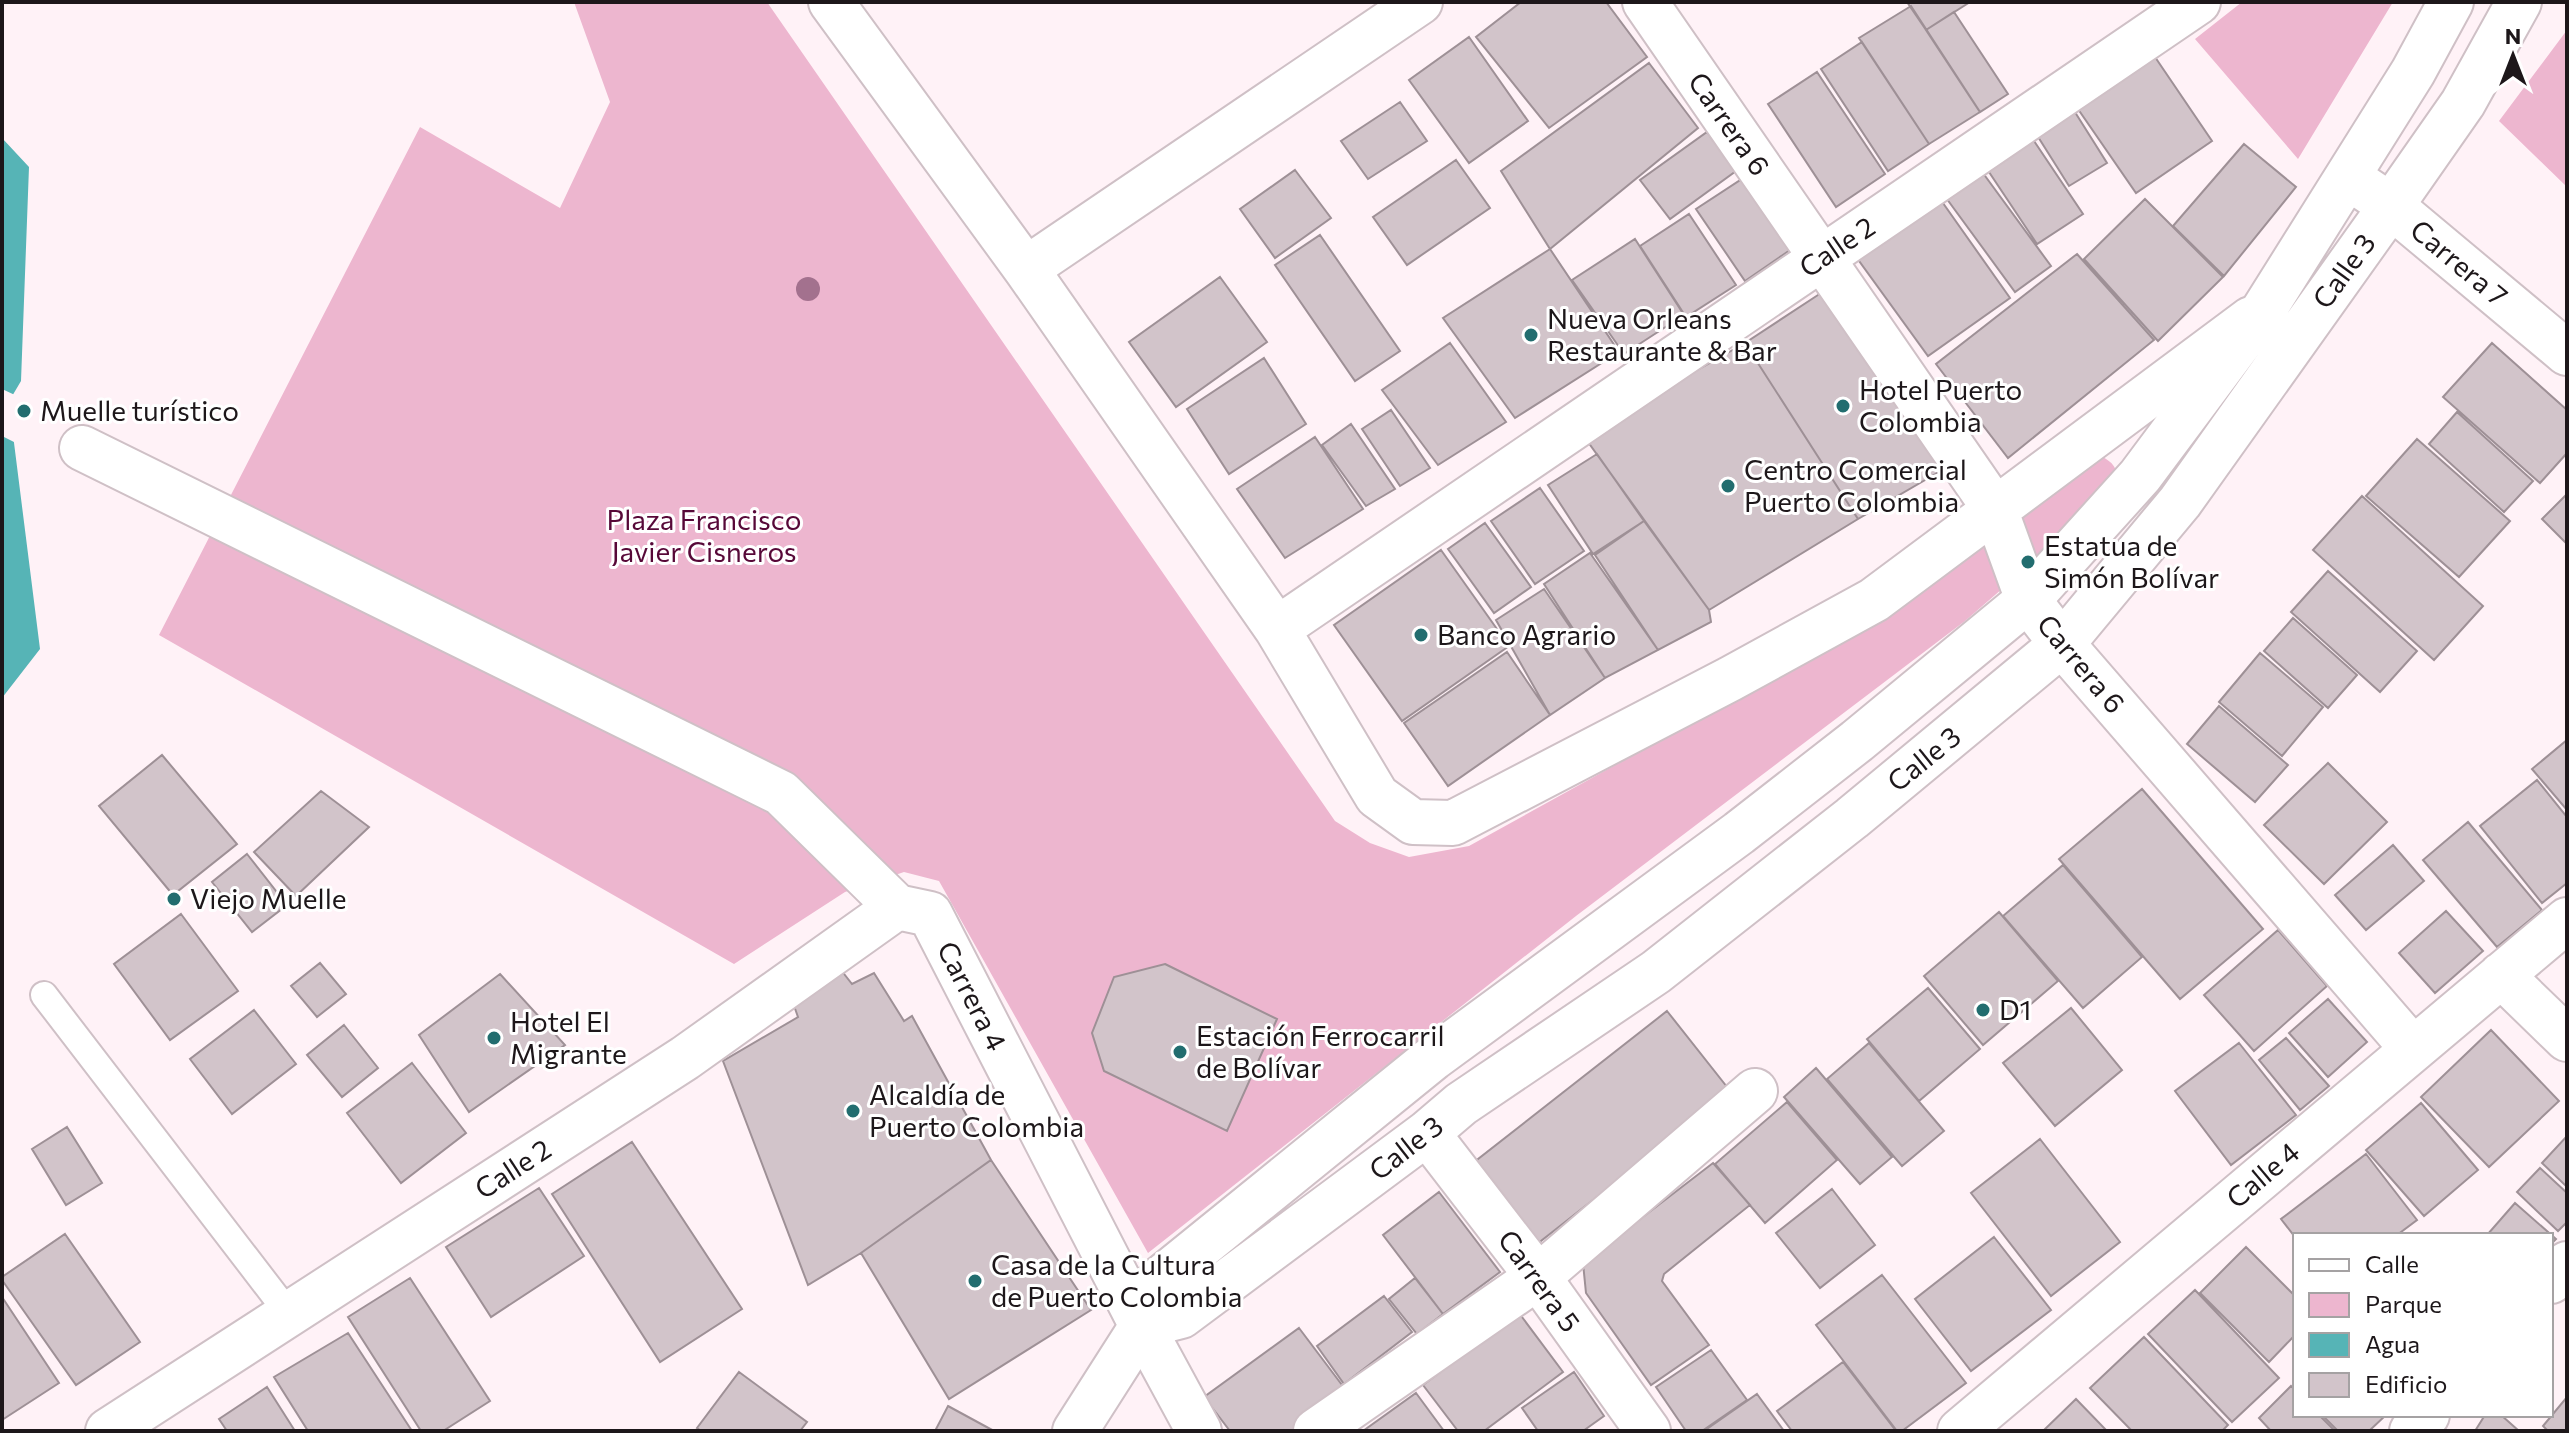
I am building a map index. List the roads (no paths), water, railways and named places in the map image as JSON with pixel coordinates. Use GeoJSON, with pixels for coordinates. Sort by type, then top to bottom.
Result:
{"type":"FeatureCollection","features":[{"type":"Feature","properties":{"kind":"street"},"geometry":{"type":"LineString","coordinates":[[831,2],[1026,269],[1277,629],[1377,796],[1413,822],[1453,823],[1730,679],[1874,600],[2263,311]]}},
{"type":"Feature","properties":{"kind":"street"},"geometry":{"type":"LineString","coordinates":[[1026,269],[1420,2]]}},
{"type":"Feature","properties":{"kind":"street","name":"Carrera 6"},"geometry":{"type":"LineString","coordinates":[[1645,2],[1995,509],[2028,600],[2062,644],[2413,1049]]}},
{"type":"Feature","properties":{"kind":"street","name":"Calle 2"},"geometry":{"type":"LineString","coordinates":[[1277,629],[2198,2]]}},
{"type":"Feature","properties":{"kind":"street","name":"Calle 3"},"geometry":{"type":"LineString","coordinates":[[1075,1431],[1142,1326],[1159,1280],[1433,1058],[1739,833],[2028,600],[2140,476],[2263,311],[2413,72],[2451,2]]}},
{"type":"Feature","properties":{"kind":"street","name":"Calle 3"},"geometry":{"type":"LineString","coordinates":[[1142,1326],[1181,1316],[1427,1133],[1461,1104],[1656,972],[1863,809],[2062,644],[2180,502],[2391,206],[2463,103],[2519,2]]}},
{"type":"Feature","properties":{"kind":"street","name":"Carrera 7"},"geometry":{"type":"LineString","coordinates":[[2348,177],[2391,206],[2567,353]]}},
{"type":"Feature","properties":{"kind":"street","name":"Carrera 4"},"geometry":{"type":"LineString","coordinates":[[82,448],[781,793],[906,909],[930,914],[1199,1431]]}},
{"type":"Feature","properties":{"kind":"street","name":"Calle 2"},"geometry":{"type":"LineString","coordinates":[[108,1431],[685,1058],[906,909]]}},
{"type":"Feature","properties":{"kind":"street","name":"Calle 4"},"geometry":{"type":"LineString","coordinates":[[1960,1431],[2567,920]]}},
{"type":"Feature","properties":{"kind":"street"},"geometry":{"type":"LineString","coordinates":[[2501,975],[2567,1039]]}},
{"type":"Feature","properties":{"kind":"street"},"geometry":{"type":"LineString","coordinates":[[1316,1431],[1538,1277],[1755,1091]]}},
{"type":"Feature","properties":{"kind":"street","name":"Carrera 5"},"geometry":{"type":"LineString","coordinates":[[1427,1133],[1538,1277],[1648,1431]]}},
{"type":"Feature","properties":{"kind":"street"},"geometry":{"type":"LineString","coordinates":[[2553,1279],[2567,1264]]}},
{"type":"Feature","properties":{"kind":"lane"},"geometry":{"type":"LineString","coordinates":[[44,995],[289,1314]]}},
{"type":"Feature","properties":{"kind":"water"},"geometry":{"type":"Polygon","coordinates":[[[2,138],[29,167],[21,381],[11,398],[11,419],[40,649],[2,698],[2,138]]]}},
{"type":"Feature","properties":{"kind":"place","name":"Nueva Orleans Restaurante & Bar"},"geometry":{"type":"Point","coordinates":[1531,335]}},
{"type":"Feature","properties":{"kind":"place","name":"Hotel Puerto Colombia"},"geometry":{"type":"Point","coordinates":[1843,406]}},
{"type":"Feature","properties":{"kind":"place","name":"Muelle turístico"},"geometry":{"type":"Point","coordinates":[24,411]}},
{"type":"Feature","properties":{"kind":"place","name":"Centro Comercial Puerto Colombia"},"geometry":{"type":"Point","coordinates":[1728,486]}},
{"type":"Feature","properties":{"kind":"place","name":"Estatua de Simón Bolívar"},"geometry":{"type":"Point","coordinates":[2028,562]}},
{"type":"Feature","properties":{"kind":"place","name":"Banco Agrario"},"geometry":{"type":"Point","coordinates":[1421,635]}},
{"type":"Feature","properties":{"kind":"place","name":"Viejo Muelle"},"geometry":{"type":"Point","coordinates":[174,899]}},
{"type":"Feature","properties":{"kind":"place","name":"D1"},"geometry":{"type":"Point","coordinates":[1983,1010]}},
{"type":"Feature","properties":{"kind":"place","name":"Hotel El Migrante"},"geometry":{"type":"Point","coordinates":[494,1038]}},
{"type":"Feature","properties":{"kind":"place","name":"Estación Ferrocarril de Bolívar"},"geometry":{"type":"Point","coordinates":[1180,1052]}},
{"type":"Feature","properties":{"kind":"place","name":"Alcaldía de Puerto Colombia"},"geometry":{"type":"Point","coordinates":[853,1111]}},
{"type":"Feature","properties":{"kind":"place","name":"Casa de la Cultura de Puerto Colombia"},"geometry":{"type":"Point","coordinates":[975,1281]}},
{"type":"Feature","properties":{"kind":"park label","name":"Plaza Francisco Javier Cisneros"},"geometry":{"type":"Point","coordinates":[704,536]}}]}
